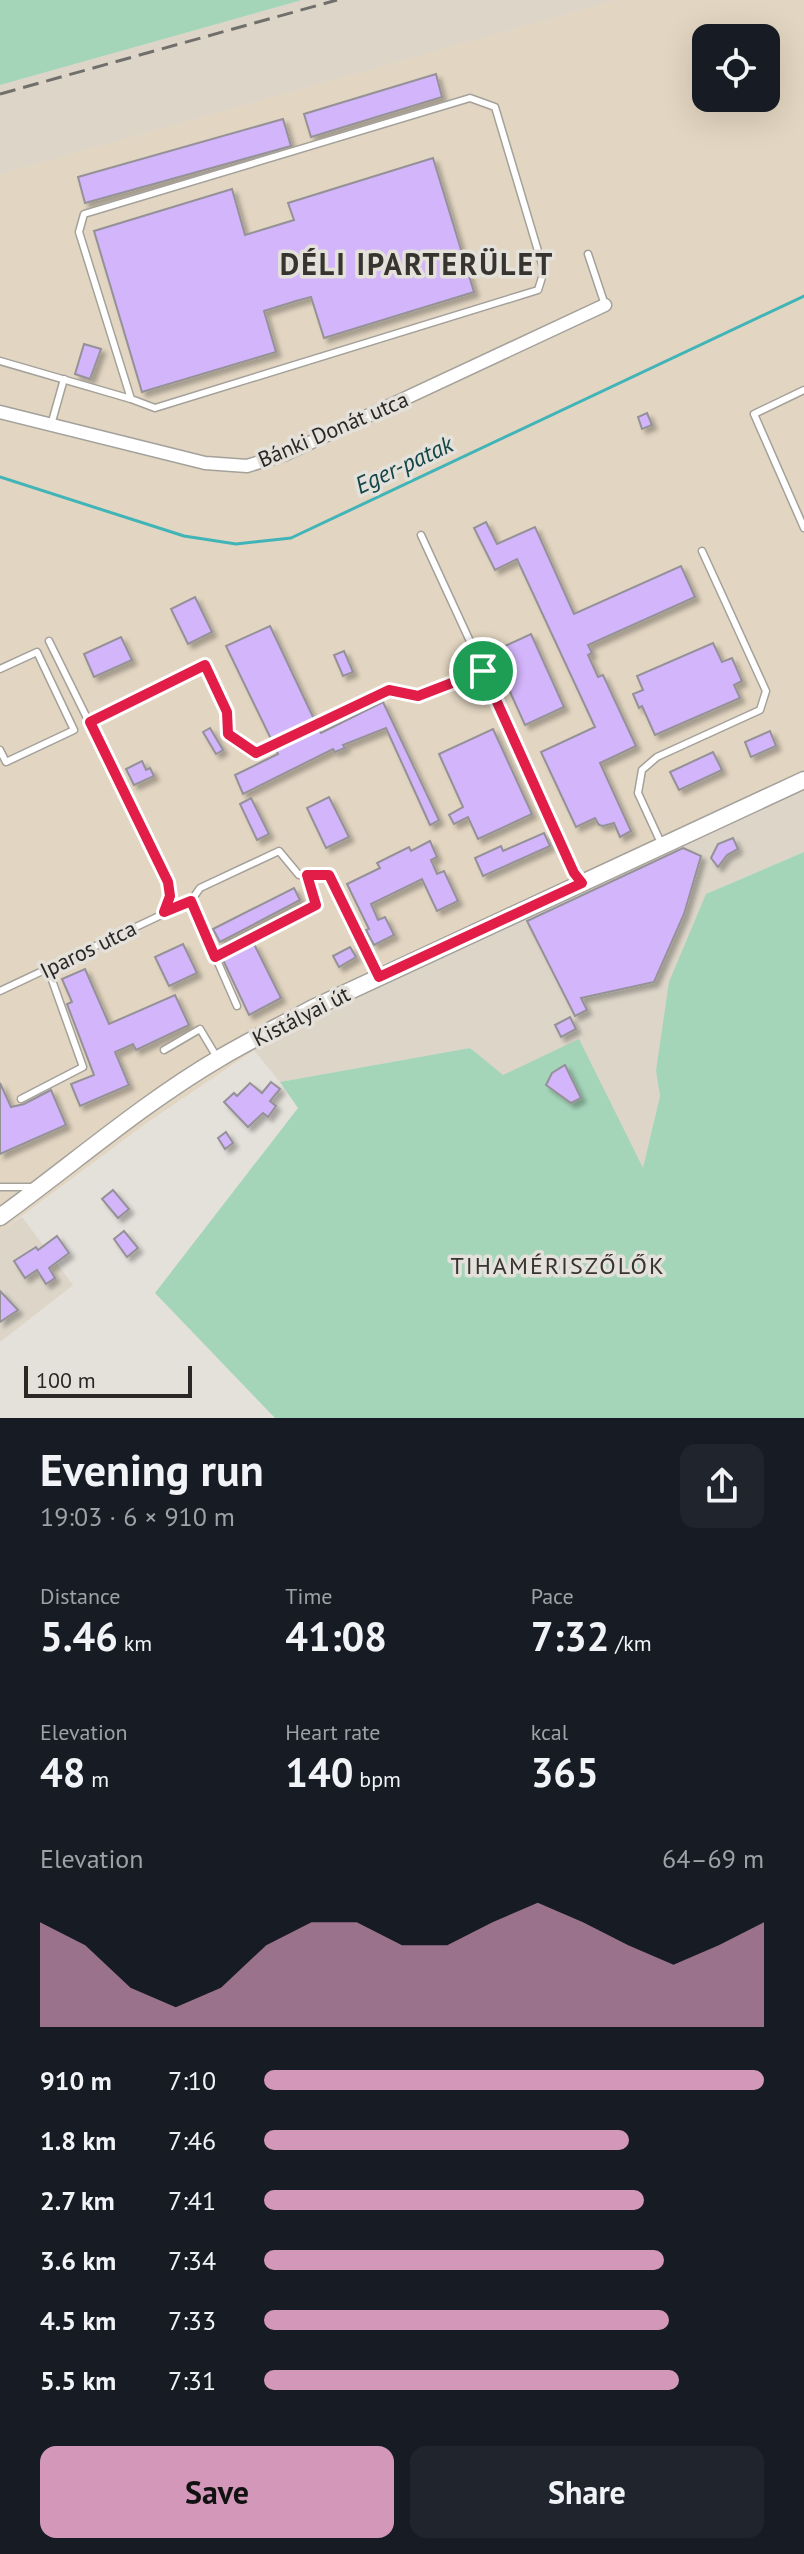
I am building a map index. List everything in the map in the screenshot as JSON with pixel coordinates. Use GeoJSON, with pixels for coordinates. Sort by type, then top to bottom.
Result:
{"type":"FeatureCollection","features":[{"type":"Feature","properties":{"kind":"main road","name":"Kistályai út"},"geometry":{"type":"LineString","coordinates":[[0,1217],[218,1059],[313,1008],[804,780]]}},
{"type":"Feature","properties":{"kind":"street","name":"Bánki Donát utca"},"geometry":{"type":"LineString","coordinates":[[0,412],[205,463],[247,466],[286,454],[605,305]]}},
{"type":"Feature","properties":{"kind":"lane"},"geometry":{"type":"LineString","coordinates":[[0,361],[155,408],[538,290],[544,271],[495,107],[470,98],[84,214],[79,232],[131,399]]}},
{"type":"Feature","properties":{"kind":"lane"},"geometry":{"type":"LineString","coordinates":[[588,254],[605,305]]}},
{"type":"Feature","properties":{"kind":"lane"},"geometry":{"type":"LineString","coordinates":[[51,425],[64,379]]}},
{"type":"Feature","properties":{"kind":"lane"},"geometry":{"type":"LineString","coordinates":[[804,390],[754,414],[804,528]]}},
{"type":"Feature","properties":{"kind":"lane"},"geometry":{"type":"LineString","coordinates":[[421,535],[574,873],[582,883]]}},
{"type":"Feature","properties":{"kind":"lane"},"geometry":{"type":"LineString","coordinates":[[662,846],[638,793],[642,770],[657,757],[760,710],[766,691],[702,551]]}},
{"type":"Feature","properties":{"kind":"lane","name":"Iparos utca"},"geometry":{"type":"LineString","coordinates":[[0,991],[164,912],[170,896],[168,882],[49,641]]}},
{"type":"Feature","properties":{"kind":"lane"},"geometry":{"type":"LineString","coordinates":[[0,669],[37,652],[74,730],[6,762],[0,750]]}},
{"type":"Feature","properties":{"kind":"lane"},"geometry":{"type":"LineString","coordinates":[[90,722],[205,665],[227,712],[228,734],[256,753],[389,690],[418,696],[483,671]]}},
{"type":"Feature","properties":{"kind":"lane"},"geometry":{"type":"LineString","coordinates":[[164,912],[191,901],[200,888],[279,851],[299,875],[329,875],[379,977]]}},
{"type":"Feature","properties":{"kind":"lane"},"geometry":{"type":"LineString","coordinates":[[215,957],[316,905],[307,875]]}},
{"type":"Feature","properties":{"kind":"lane"},"geometry":{"type":"LineString","coordinates":[[191,901],[237,1006]]}},
{"type":"Feature","properties":{"kind":"lane"},"geometry":{"type":"LineString","coordinates":[[21,1099],[83,1067],[48,969]]}},
{"type":"Feature","properties":{"kind":"lane"},"geometry":{"type":"LineString","coordinates":[[164,1050],[200,1029],[218,1059]]}},
{"type":"Feature","properties":{"kind":"lane"},"geometry":{"type":"LineString","coordinates":[[0,1187],[42,1186]]}},
{"type":"Feature","properties":{"kind":"shaded area"},"geometry":{"type":"Polygon","coordinates":[[[302,0],[616,0],[0,174],[0,85],[302,0]]]}},
{"type":"Feature","properties":{"kind":"shaded area"},"geometry":{"type":"Polygon","coordinates":[[[616,0],[804,0],[804,791],[386,983],[254,1050],[145,1124],[0,1232],[0,174],[616,0]]]}},
{"type":"Feature","properties":{"kind":"shaded area"},"geometry":{"type":"Polygon","coordinates":[[[804,791],[804,852],[706,894],[656,1071],[660,1096],[643,1169],[502,1075],[470,1048],[280,1082],[254,1050],[386,983],[804,791]]]}},
{"type":"Feature","properties":{"kind":"shaded area"},"geometry":{"type":"Polygon","coordinates":[[[22,1217],[73,1285],[0,1342],[0,1232],[22,1217]]]}},
{"type":"Feature","properties":{"kind":"green space"},"geometry":{"type":"Polygon","coordinates":[[[0,0],[302,0],[0,85],[0,0]]]}},
{"type":"Feature","properties":{"kind":"green space"},"geometry":{"type":"Polygon","coordinates":[[[804,852],[804,1418],[275,1418],[155,1293],[298,1108],[280,1082],[470,1048],[503,1075],[579,1039],[643,1168],[660,1096],[656,1071],[669,982],[706,894],[804,852]]]}},
{"type":"Feature","properties":{"kind":"building"},"geometry":{"type":"Polygon","coordinates":[[[436,74],[442,97],[311,137],[304,114],[436,74]]]}},
{"type":"Feature","properties":{"kind":"building"},"geometry":{"type":"Polygon","coordinates":[[[283,119],[291,146],[85,203],[78,177],[283,119]]]}},
{"type":"Feature","properties":{"kind":"building"},"geometry":{"type":"Polygon","coordinates":[[[433,158],[474,292],[324,338],[311,297],[296,301],[264,311],[276,352],[142,392],[94,231],[232,189],[245,235],[294,220],[288,203],[433,158]]]}},
{"type":"Feature","properties":{"kind":"building"},"geometry":{"type":"Polygon","coordinates":[[[84,344],[101,349],[90,379],[75,374],[84,344]]]}},
{"type":"Feature","properties":{"kind":"building"},"geometry":{"type":"Polygon","coordinates":[[[647,413],[652,425],[642,429],[638,417],[647,413]]]}},
{"type":"Feature","properties":{"kind":"building"},"geometry":{"type":"Polygon","coordinates":[[[486,522],[497,544],[535,527],[574,614],[681,566],[695,597],[588,645],[592,653],[588,655],[598,677],[603,675],[636,746],[600,763],[631,831],[620,837],[614,823],[599,825],[595,818],[576,827],[541,752],[595,727],[517,559],[495,570],[474,528],[486,522]]]}},
{"type":"Feature","properties":{"kind":"building"},"geometry":{"type":"Polygon","coordinates":[[[195,597],[212,632],[188,644],[171,609],[195,597]]]}},
{"type":"Feature","properties":{"kind":"building"},"geometry":{"type":"Polygon","coordinates":[[[270,626],[314,719],[271,739],[226,646],[270,626]]]}},
{"type":"Feature","properties":{"kind":"building"},"geometry":{"type":"Polygon","coordinates":[[[531,634],[564,707],[525,725],[492,652],[531,634]]]}},
{"type":"Feature","properties":{"kind":"building"},"geometry":{"type":"Polygon","coordinates":[[[121,637],[132,660],[94,677],[84,654],[121,637]]]}},
{"type":"Feature","properties":{"kind":"building"},"geometry":{"type":"Polygon","coordinates":[[[713,643],[722,662],[732,658],[742,681],[734,685],[740,698],[655,735],[633,694],[643,690],[637,676],[713,643]]]}},
{"type":"Feature","properties":{"kind":"building"},"geometry":{"type":"Polygon","coordinates":[[[344,651],[353,672],[343,676],[334,655],[344,651]]]}},
{"type":"Feature","properties":{"kind":"building"},"geometry":{"type":"Polygon","coordinates":[[[383,702],[439,820],[430,825],[386,728],[343,745],[345,748],[335,752],[333,749],[243,794],[235,775],[278,754],[276,750],[319,730],[321,733],[383,702]]]}},
{"type":"Feature","properties":{"kind":"building"},"geometry":{"type":"Polygon","coordinates":[[[210,728],[223,750],[216,754],[203,732],[210,728]]]}},
{"type":"Feature","properties":{"kind":"building"},"geometry":{"type":"Polygon","coordinates":[[[493,729],[532,814],[478,839],[468,817],[454,824],[449,815],[463,807],[439,754],[493,729]]]}},
{"type":"Feature","properties":{"kind":"building"},"geometry":{"type":"Polygon","coordinates":[[[770,731],[776,746],[751,757],[745,742],[770,731]]]}},
{"type":"Feature","properties":{"kind":"building"},"geometry":{"type":"Polygon","coordinates":[[[713,752],[722,770],[679,790],[670,772],[713,752]]]}},
{"type":"Feature","properties":{"kind":"building"},"geometry":{"type":"Polygon","coordinates":[[[142,761],[146,770],[150,768],[154,776],[134,785],[126,769],[142,761]]]}},
{"type":"Feature","properties":{"kind":"building"},"geometry":{"type":"Polygon","coordinates":[[[329,797],[349,837],[326,848],[307,808],[329,797]]]}},
{"type":"Feature","properties":{"kind":"building"},"geometry":{"type":"Polygon","coordinates":[[[251,798],[269,834],[257,840],[240,804],[251,798]]]}},
{"type":"Feature","properties":{"kind":"building"},"geometry":{"type":"Polygon","coordinates":[[[544,833],[550,846],[483,876],[475,858],[501,846],[503,851],[544,833]]]}},
{"type":"Feature","properties":{"kind":"building"},"geometry":{"type":"Polygon","coordinates":[[[733,838],[738,849],[727,855],[718,867],[711,858],[718,844],[733,838]]]}},
{"type":"Feature","properties":{"kind":"building"},"geometry":{"type":"Polygon","coordinates":[[[430,841],[437,857],[431,860],[437,874],[444,871],[458,901],[437,911],[422,879],[371,904],[378,920],[385,917],[394,935],[374,945],[347,884],[380,868],[377,863],[409,847],[411,851],[430,841]]]}},
{"type":"Feature","properties":{"kind":"building"},"geometry":{"type":"Polygon","coordinates":[[[683,848],[701,856],[684,914],[654,982],[581,998],[587,1010],[575,1016],[527,921],[683,848]]]}},
{"type":"Feature","properties":{"kind":"building"},"geometry":{"type":"Polygon","coordinates":[[[294,888],[300,900],[220,942],[213,929],[294,888]]]}},
{"type":"Feature","properties":{"kind":"building"},"geometry":{"type":"Polygon","coordinates":[[[183,944],[197,973],[169,986],[155,957],[183,944]]]}},
{"type":"Feature","properties":{"kind":"building"},"geometry":{"type":"Polygon","coordinates":[[[254,944],[281,998],[249,1015],[223,960],[254,944]]]}},
{"type":"Feature","properties":{"kind":"building"},"geometry":{"type":"Polygon","coordinates":[[[350,947],[356,957],[339,967],[333,956],[350,947]]]}},
{"type":"Feature","properties":{"kind":"building"},"geometry":{"type":"Polygon","coordinates":[[[85,969],[109,1024],[175,995],[189,1025],[136,1050],[133,1044],[115,1052],[129,1085],[80,1106],[71,1084],[94,1075],[67,1004],[72,1002],[62,979],[85,969]]]}},
{"type":"Feature","properties":{"kind":"building"},"geometry":{"type":"Polygon","coordinates":[[[570,1017],[576,1029],[561,1037],[555,1025],[570,1017]]]}},
{"type":"Feature","properties":{"kind":"building"},"geometry":{"type":"Polygon","coordinates":[[[565,1065],[581,1098],[571,1103],[546,1085],[552,1073],[565,1065]]]}},
{"type":"Feature","properties":{"kind":"building"},"geometry":{"type":"Polygon","coordinates":[[[271,1082],[280,1089],[270,1101],[276,1106],[268,1117],[263,1113],[248,1127],[224,1102],[234,1093],[237,1096],[250,1083],[262,1093],[271,1082]]]}},
{"type":"Feature","properties":{"kind":"building"},"geometry":{"type":"Polygon","coordinates":[[[0,1083],[11,1107],[51,1090],[66,1125],[0,1154],[0,1083]]]}},
{"type":"Feature","properties":{"kind":"building"},"geometry":{"type":"Polygon","coordinates":[[[226,1132],[233,1143],[225,1149],[218,1138],[226,1132]]]}},
{"type":"Feature","properties":{"kind":"building"},"geometry":{"type":"Polygon","coordinates":[[[113,1190],[129,1209],[118,1218],[102,1199],[113,1190]]]}},
{"type":"Feature","properties":{"kind":"building"},"geometry":{"type":"Polygon","coordinates":[[[124,1231],[138,1248],[127,1257],[114,1239],[124,1231]]]}},
{"type":"Feature","properties":{"kind":"building"},"geometry":{"type":"Polygon","coordinates":[[[57,1236],[69,1253],[49,1268],[55,1278],[46,1284],[37,1270],[25,1278],[14,1261],[36,1247],[38,1250],[57,1236]]]}},
{"type":"Feature","properties":{"kind":"building"},"geometry":{"type":"Polygon","coordinates":[[[0,1291],[18,1310],[0,1322],[0,1291]]]}},
{"type":"Feature","properties":{"kind":"waterway","name":"Eger-patak"},"geometry":{"type":"LineString","coordinates":[[0,477],[184,536],[236,544],[291,538],[804,296]]}},
{"type":"Feature","properties":{"kind":"railway"},"geometry":{"type":"LineString","coordinates":[[0,94],[337,0]]}},
{"type":"Feature","properties":{"kind":"district","name":"DÉLI IPARTERÜLET"},"geometry":{"type":"Point","coordinates":[417,265]}},
{"type":"Feature","properties":{"kind":"district","name":"TIHAMÉRISZŐLŐK"},"geometry":{"type":"Point","coordinates":[558,1266]}},
{"type":"Feature","properties":{"kind":"route"},"geometry":{"type":"LineString","coordinates":[[205,665],[227,712],[228,734],[256,753],[389,690],[418,696],[483,671],[574,873],[582,883],[379,977],[329,875],[307,875],[316,905],[215,957],[191,901],[164,912],[170,896],[168,882],[90,722],[205,665]]}}]}
